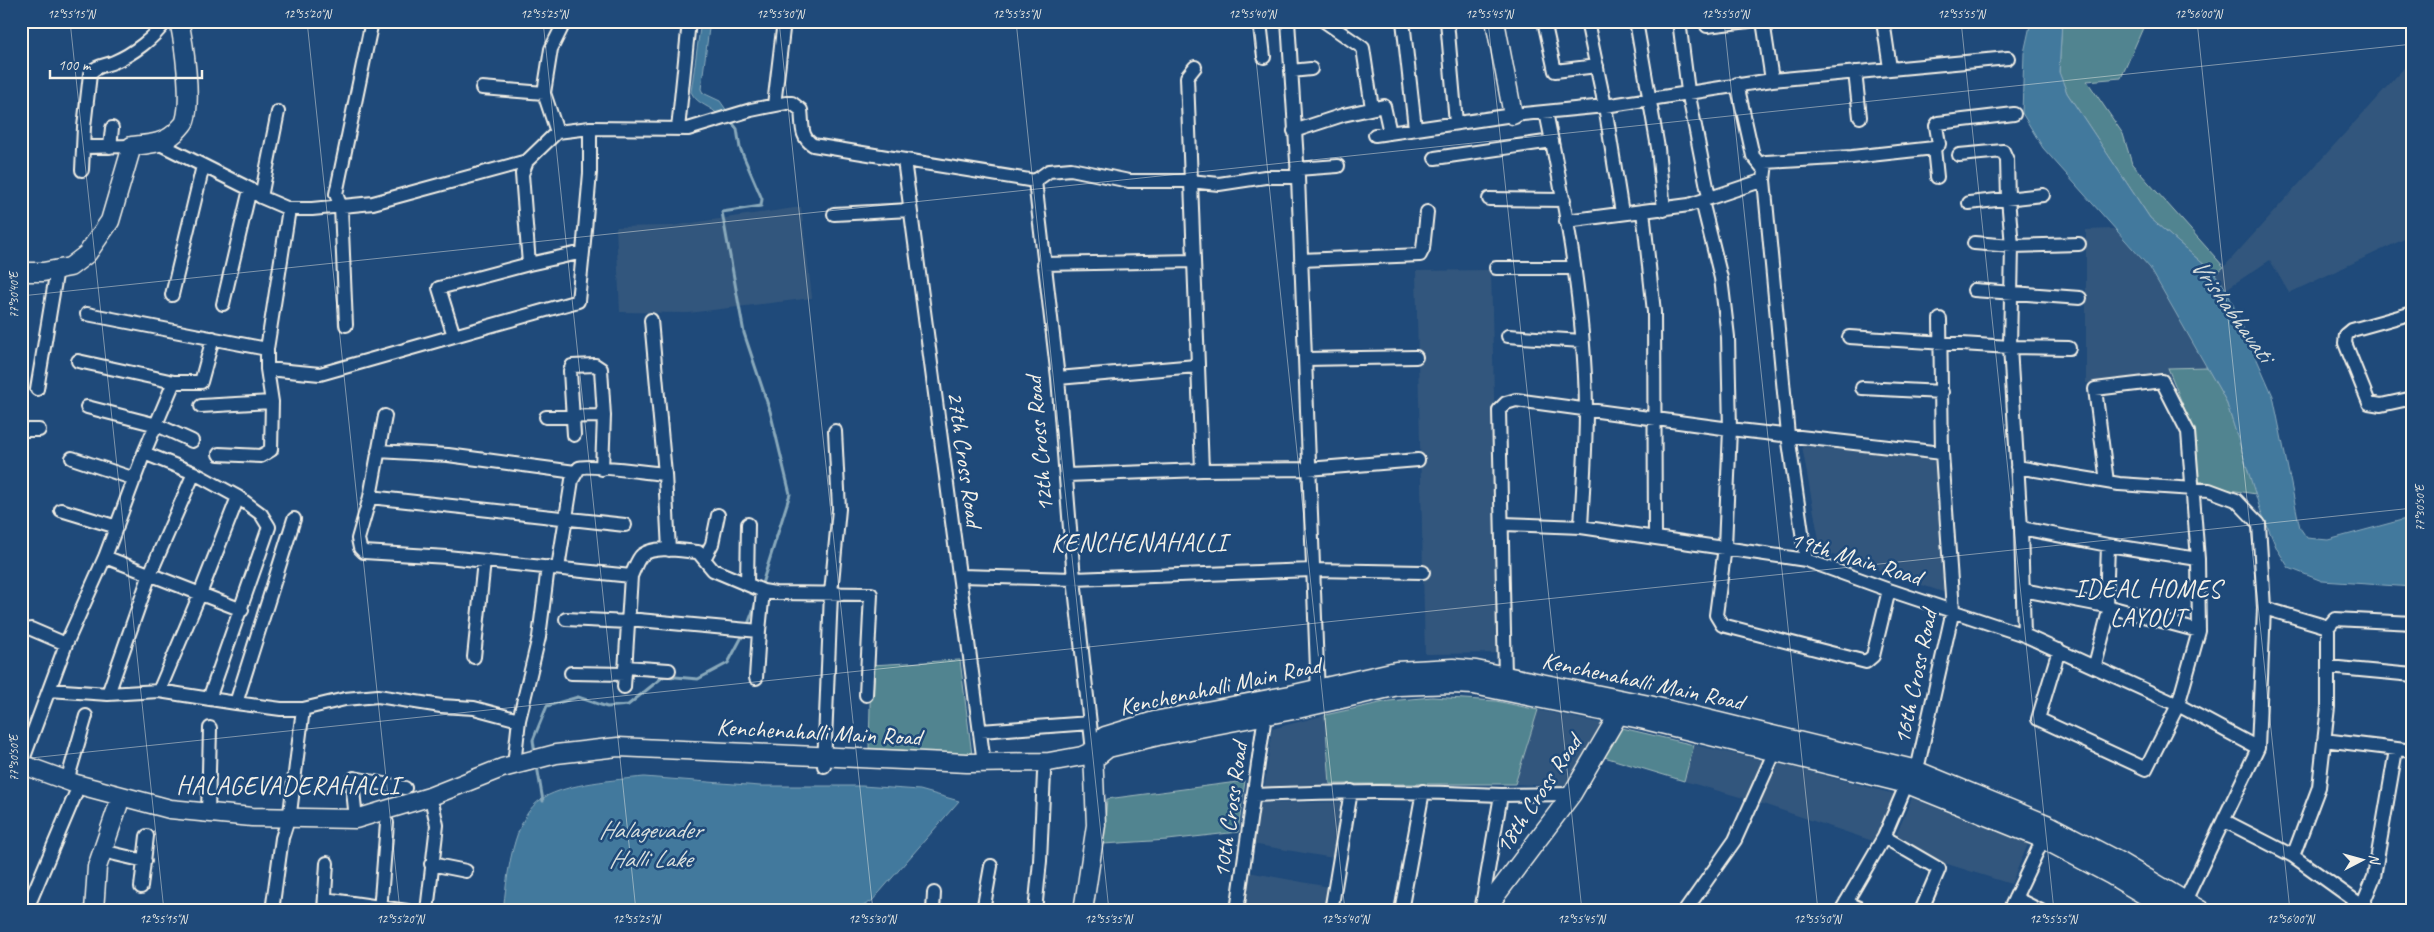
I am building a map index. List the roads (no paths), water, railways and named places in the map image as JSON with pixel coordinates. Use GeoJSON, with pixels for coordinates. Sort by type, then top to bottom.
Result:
{"type":"FeatureCollection","features":[{"type":"Feature","properties":{"kind":"main road"},"geometry":{"type":"LineString","coordinates":[[21,272],[43,272],[70,267],[88,254],[110,221],[132,146],[158,143],[175,133],[185,121],[187,94],[184,42],[179,21]]}},
{"type":"Feature","properties":{"kind":"main road"},"geometry":{"type":"LineString","coordinates":[[1495,21],[1513,115]]}},
{"type":"Feature","properties":{"kind":"main road","name":"Kenchenahalli Main Road"},"geometry":{"type":"LineString","coordinates":[[824,761],[1049,762],[1093,755],[1108,748],[1158,736],[1265,715],[1396,671],[1452,668],[1505,676],[1775,751],[1910,776],[2043,839],[2178,908],[2202,911]]}},
{"type":"Feature","properties":{"kind":"main road","name":"Kenchenahalli Main Road"},"geometry":{"type":"LineString","coordinates":[[21,764],[71,788],[118,806],[167,820],[207,825],[287,823],[356,819],[531,764],[618,747],[824,761],[966,774],[1044,773],[1078,769],[1093,755],[1105,736],[1154,721],[1398,686],[1474,685],[1623,708],[1910,776],[2049,825],[2118,862],[2178,908]]}},
{"type":"Feature","properties":{"kind":"main road","name":"18th Cross Road"},"geometry":{"type":"LineString","coordinates":[[1482,911],[1572,794],[1623,708]]}},
{"type":"Feature","properties":{"kind":"main road","name":"12th Cross Road"},"geometry":{"type":"LineString","coordinates":[[1083,911],[1096,825],[1093,755]]}},
{"type":"Feature","properties":{"kind":"main road","name":"Kenchenahalli Main Road"},"geometry":{"type":"LineString","coordinates":[[21,775],[170,810],[357,830],[433,807],[531,764]]}},
{"type":"Feature","properties":{"kind":"main road"},"geometry":{"type":"LineString","coordinates":[[94,911],[97,867],[118,806]]}},
{"type":"Feature","properties":{"kind":"street"},"geometry":{"type":"LineString","coordinates":[[82,170],[90,74],[94,68],[115,62],[157,34],[166,21]]}},
{"type":"Feature","properties":{"kind":"street"},"geometry":{"type":"LineString","coordinates":[[346,325],[341,207],[336,194],[372,21]]}},
{"type":"Feature","properties":{"kind":"street"},"geometry":{"type":"LineString","coordinates":[[558,132],[544,93],[551,49],[565,21]]}},
{"type":"Feature","properties":{"kind":"street"},"geometry":{"type":"LineString","coordinates":[[678,129],[689,21]]}},
{"type":"Feature","properties":{"kind":"street"},"geometry":{"type":"LineString","coordinates":[[774,105],[784,21]]}},
{"type":"Feature","properties":{"kind":"street"},"geometry":{"type":"LineString","coordinates":[[1264,21],[1260,22],[1264,58]]}},
{"type":"Feature","properties":{"kind":"street"},"geometry":{"type":"LineString","coordinates":[[1288,21],[1301,260],[1318,696]]}},
{"type":"Feature","properties":{"kind":"street"},"geometry":{"type":"LineString","coordinates":[[1324,21],[1340,30],[1363,48],[1372,108]]}},
{"type":"Feature","properties":{"kind":"street"},"geometry":{"type":"LineString","coordinates":[[1403,21],[1416,128]]}},
{"type":"Feature","properties":{"kind":"street"},"geometry":{"type":"LineString","coordinates":[[1447,21],[1456,123]]}},
{"type":"Feature","properties":{"kind":"street"},"geometry":{"type":"LineString","coordinates":[[1544,21],[1555,71],[1597,66]]}},
{"type":"Feature","properties":{"kind":"street"},"geometry":{"type":"LineString","coordinates":[[1587,21],[1605,106],[1622,213]]}},
{"type":"Feature","properties":{"kind":"street"},"geometry":{"type":"LineString","coordinates":[[1636,21],[1651,98],[1664,210]]}},
{"type":"Feature","properties":{"kind":"street"},"geometry":{"type":"LineString","coordinates":[[1679,21],[1705,199],[1721,278],[1728,337],[1730,429],[1725,547],[1716,615],[1722,625],[1866,662],[1874,656],[1889,590]]}},
{"type":"Feature","properties":{"kind":"street"},"geometry":{"type":"LineString","coordinates":[[1707,26],[1748,21]]}},
{"type":"Feature","properties":{"kind":"street"},"geometry":{"type":"LineString","coordinates":[[1763,21],[1772,80]]}},
{"type":"Feature","properties":{"kind":"street"},"geometry":{"type":"LineString","coordinates":[[1883,21],[1890,68]]}},
{"type":"Feature","properties":{"kind":"street"},"geometry":{"type":"LineString","coordinates":[[1375,135],[1513,115],[1605,106],[1736,84],[2008,58]]}},
{"type":"Feature","properties":{"kind":"street"},"geometry":{"type":"LineString","coordinates":[[1195,67],[1187,77],[1196,366],[1202,470]]}},
{"type":"Feature","properties":{"kind":"street"},"geometry":{"type":"LineString","coordinates":[[1291,71],[1311,69]]}},
{"type":"Feature","properties":{"kind":"street"},"geometry":{"type":"LineString","coordinates":[[1855,72],[1860,117]]}},
{"type":"Feature","properties":{"kind":"street"},"geometry":{"type":"LineString","coordinates":[[1736,84],[1753,156],[1762,167],[1766,162],[1852,157],[1934,148],[1938,147],[1939,144],[1936,126],[1938,123],[2014,114]]}},
{"type":"Feature","properties":{"kind":"street"},"geometry":{"type":"LineString","coordinates":[[482,88],[544,93]]}},
{"type":"Feature","properties":{"kind":"street"},"geometry":{"type":"LineString","coordinates":[[529,264],[522,174],[528,161],[558,132],[590,128],[688,130],[728,119],[751,110],[774,105],[792,103],[801,110],[803,136],[805,141],[813,145],[1035,181],[1049,171],[1071,169],[1129,181],[1190,181],[1219,184],[1338,166]]}},
{"type":"Feature","properties":{"kind":"street"},"geometry":{"type":"LineString","coordinates":[[1294,131],[1314,123],[1372,108],[1385,107],[1390,133]]}},
{"type":"Feature","properties":{"kind":"street"},"geometry":{"type":"LineString","coordinates":[[261,197],[278,112]]}},
{"type":"Feature","properties":{"kind":"street"},"geometry":{"type":"LineString","coordinates":[[1546,112],[1564,200],[1582,342],[1586,409],[1581,527]]}},
{"type":"Feature","properties":{"kind":"street"},"geometry":{"type":"LineString","coordinates":[[110,146],[112,128]]}},
{"type":"Feature","properties":{"kind":"street"},"geometry":{"type":"LineString","coordinates":[[267,370],[320,374],[578,302],[590,173],[590,128]]}},
{"type":"Feature","properties":{"kind":"street"},"geometry":{"type":"LineString","coordinates":[[1435,158],[1552,140]]}},
{"type":"Feature","properties":{"kind":"street"},"geometry":{"type":"LineString","coordinates":[[158,143],[250,189],[261,197],[289,209],[341,207],[391,198],[528,161]]}},
{"type":"Feature","properties":{"kind":"street"},"geometry":{"type":"LineString","coordinates":[[83,147],[132,146]]}},
{"type":"Feature","properties":{"kind":"street"},"geometry":{"type":"LineString","coordinates":[[1934,148],[1938,177]]}},
{"type":"Feature","properties":{"kind":"street"},"geometry":{"type":"LineString","coordinates":[[1959,155],[2003,150],[2008,160],[2013,292],[2010,347],[2021,528],[2024,635]]}},
{"type":"Feature","properties":{"kind":"street","name":"27th Cross Road"},"geometry":{"type":"LineString","coordinates":[[904,160],[984,763]]}},
{"type":"Feature","properties":{"kind":"street"},"geometry":{"type":"LineString","coordinates":[[1766,162],[1764,180],[1788,435],[1806,560]]}},
{"type":"Feature","properties":{"kind":"street"},"geometry":{"type":"LineString","coordinates":[[172,295],[202,166]]}},
{"type":"Feature","properties":{"kind":"street"},"geometry":{"type":"LineString","coordinates":[[1566,221],[1622,213],[1664,210],[1764,180]]}},
{"type":"Feature","properties":{"kind":"street","name":"12th Cross Road"},"geometry":{"type":"LineString","coordinates":[[1035,181],[1058,378],[1074,578],[1093,755]]}},
{"type":"Feature","properties":{"kind":"street"},"geometry":{"type":"LineString","coordinates":[[223,304],[250,189]]}},
{"type":"Feature","properties":{"kind":"street"},"geometry":{"type":"LineString","coordinates":[[1969,202],[2043,195]]}},
{"type":"Feature","properties":{"kind":"street"},"geometry":{"type":"LineString","coordinates":[[1490,199],[1564,200]]}},
{"type":"Feature","properties":{"kind":"street"},"geometry":{"type":"LineString","coordinates":[[219,454],[261,456],[271,450],[272,402],[267,370],[267,350],[289,209]]}},
{"type":"Feature","properties":{"kind":"street"},"geometry":{"type":"LineString","coordinates":[[834,214],[910,210]]}},
{"type":"Feature","properties":{"kind":"street"},"geometry":{"type":"LineString","coordinates":[[1643,211],[1654,312],[1655,537]]}},
{"type":"Feature","properties":{"kind":"street"},"geometry":{"type":"LineString","coordinates":[[1301,260],[1420,255],[1423,249],[1427,212]]}},
{"type":"Feature","properties":{"kind":"street"},"geometry":{"type":"LineString","coordinates":[[1974,243],[2012,246],[2079,244]]}},
{"type":"Feature","properties":{"kind":"street"},"geometry":{"type":"LineString","coordinates":[[454,336],[439,288],[583,252]]}},
{"type":"Feature","properties":{"kind":"street"},"geometry":{"type":"LineString","coordinates":[[1044,264],[1194,260]]}},
{"type":"Feature","properties":{"kind":"street"},"geometry":{"type":"LineString","coordinates":[[1496,268],[1573,268]]}},
{"type":"Feature","properties":{"kind":"street"},"geometry":{"type":"LineString","coordinates":[[37,389],[57,269]]}},
{"type":"Feature","properties":{"kind":"street"},"geometry":{"type":"LineString","coordinates":[[1974,290],[2080,298]]}},
{"type":"Feature","properties":{"kind":"street"},"geometry":{"type":"LineString","coordinates":[[2413,313],[2352,330],[2346,335],[2344,343],[2369,403],[2381,405],[2413,398]]}},
{"type":"Feature","properties":{"kind":"street"},"geometry":{"type":"LineString","coordinates":[[87,314],[267,350]]}},
{"type":"Feature","properties":{"kind":"street","name":"16th Cross Road"},"geometry":{"type":"LineString","coordinates":[[1844,906],[1884,837],[1910,776],[1919,761],[1953,610],[1942,454],[1940,319]]}},
{"type":"Feature","properties":{"kind":"street"},"geometry":{"type":"LineString","coordinates":[[651,320],[669,550]]}},
{"type":"Feature","properties":{"kind":"street"},"geometry":{"type":"LineString","coordinates":[[1508,336],[1582,342]]}},
{"type":"Feature","properties":{"kind":"street"},"geometry":{"type":"LineString","coordinates":[[1849,337],[2010,347],[2069,348]]}},
{"type":"Feature","properties":{"kind":"street"},"geometry":{"type":"LineString","coordinates":[[78,361],[174,382],[201,382],[213,338]]}},
{"type":"Feature","properties":{"kind":"street"},"geometry":{"type":"LineString","coordinates":[[1304,359],[1416,357]]}},
{"type":"Feature","properties":{"kind":"street"},"geometry":{"type":"LineString","coordinates":[[574,435],[570,371],[572,366],[594,365],[601,369],[604,416],[602,469]]}},
{"type":"Feature","properties":{"kind":"street"},"geometry":{"type":"LineString","coordinates":[[1058,378],[1196,366]]}},
{"type":"Feature","properties":{"kind":"street"},"geometry":{"type":"LineString","coordinates":[[2060,650],[2038,719],[2146,769],[2178,705],[2199,630],[2198,558],[2188,432],[2162,381],[2095,389],[2107,482]]}},
{"type":"Feature","properties":{"kind":"street"},"geometry":{"type":"LineString","coordinates":[[21,764],[66,644],[105,557],[144,453],[174,382]]}},
{"type":"Feature","properties":{"kind":"street"},"geometry":{"type":"LineString","coordinates":[[1862,388],[1942,392]]}},
{"type":"Feature","properties":{"kind":"street"},"geometry":{"type":"LineString","coordinates":[[1505,676],[1499,410],[1506,403],[1516,400],[1730,429],[1942,454]]}},
{"type":"Feature","properties":{"kind":"street"},"geometry":{"type":"LineString","coordinates":[[201,406],[272,402]]}},
{"type":"Feature","properties":{"kind":"street"},"geometry":{"type":"LineString","coordinates":[[87,407],[157,425],[192,441]]}},
{"type":"Feature","properties":{"kind":"street"},"geometry":{"type":"LineString","coordinates":[[385,416],[370,497],[358,538],[360,548],[364,552],[553,567],[631,576]]}},
{"type":"Feature","properties":{"kind":"street"},"geometry":{"type":"LineString","coordinates":[[546,417],[604,416]]}},
{"type":"Feature","properties":{"kind":"street"},"geometry":{"type":"LineString","coordinates":[[21,430],[39,430]]}},
{"type":"Feature","properties":{"kind":"street"},"geometry":{"type":"LineString","coordinates":[[824,761],[831,593],[839,509],[835,432]]}},
{"type":"Feature","properties":{"kind":"street"},"geometry":{"type":"LineString","coordinates":[[378,451],[448,455],[575,472]]}},
{"type":"Feature","properties":{"kind":"street"},"geometry":{"type":"LineString","coordinates":[[144,453],[194,473],[238,497],[261,514],[269,526],[242,610],[209,699]]}},
{"type":"Feature","properties":{"kind":"street"},"geometry":{"type":"LineString","coordinates":[[72,458],[135,479]]}},
{"type":"Feature","properties":{"kind":"street"},"geometry":{"type":"LineString","coordinates":[[1067,475],[1202,470],[1308,469],[1418,460]]}},
{"type":"Feature","properties":{"kind":"street"},"geometry":{"type":"LineString","coordinates":[[531,764],[519,720],[575,472],[583,466],[664,474]]}},
{"type":"Feature","properties":{"kind":"street"},"geometry":{"type":"LineString","coordinates":[[2017,467],[2107,482],[2209,490],[2236,500],[2259,524],[2264,608],[2258,748],[2225,821],[2178,908]]}},
{"type":"Feature","properties":{"kind":"street"},"geometry":{"type":"LineString","coordinates":[[108,694],[150,574],[194,473]]}},
{"type":"Feature","properties":{"kind":"street"},"geometry":{"type":"LineString","coordinates":[[159,691],[238,497]]}},
{"type":"Feature","properties":{"kind":"street"},"geometry":{"type":"LineString","coordinates":[[370,497],[625,525]]}},
{"type":"Feature","properties":{"kind":"street"},"geometry":{"type":"LineString","coordinates":[[61,510],[117,527]]}},
{"type":"Feature","properties":{"kind":"street"},"geometry":{"type":"LineString","coordinates":[[704,559],[712,544],[718,515]]}},
{"type":"Feature","properties":{"kind":"street"},"geometry":{"type":"LineString","coordinates":[[236,703],[294,519]]}},
{"type":"Feature","properties":{"kind":"street"},"geometry":{"type":"LineString","coordinates":[[748,524],[756,588],[748,630],[756,678]]}},
{"type":"Feature","properties":{"kind":"street","name":"19th Main Road"},"geometry":{"type":"LineString","coordinates":[[1503,524],[1581,527],[1806,560],[2024,635],[2178,705],[2258,748]]}},
{"type":"Feature","properties":{"kind":"street"},"geometry":{"type":"LineString","coordinates":[[2021,528],[2108,545],[2198,558]]}},
{"type":"Feature","properties":{"kind":"street"},"geometry":{"type":"LineString","coordinates":[[2095,666],[2108,606],[2108,545]]}},
{"type":"Feature","properties":{"kind":"street"},"geometry":{"type":"LineString","coordinates":[[624,687],[631,576],[641,556],[650,551],[669,550],[698,552],[713,570],[756,588],[775,593],[870,594],[866,695]]}},
{"type":"Feature","properties":{"kind":"street"},"geometry":{"type":"LineString","coordinates":[[105,557],[242,610]]}},
{"type":"Feature","properties":{"kind":"street"},"geometry":{"type":"LineString","coordinates":[[474,657],[484,561]]}},
{"type":"Feature","properties":{"kind":"street"},"geometry":{"type":"LineString","coordinates":[[960,576],[1074,578],[1312,570],[1423,572]]}},
{"type":"Feature","properties":{"kind":"street"},"geometry":{"type":"LineString","coordinates":[[2023,590],[2108,606],[2199,630]]}},
{"type":"Feature","properties":{"kind":"street"},"geometry":{"type":"LineString","coordinates":[[2264,608],[2328,627]]}},
{"type":"Feature","properties":{"kind":"street"},"geometry":{"type":"LineString","coordinates":[[566,619],[628,621],[748,630]]}},
{"type":"Feature","properties":{"kind":"street"},"geometry":{"type":"LineString","coordinates":[[2293,856],[2318,787],[2328,707],[2328,627],[2335,619],[2413,623]]}},
{"type":"Feature","properties":{"kind":"street"},"geometry":{"type":"LineString","coordinates":[[31,630],[66,644]]}},
{"type":"Feature","properties":{"kind":"street"},"geometry":{"type":"LineString","coordinates":[[2328,667],[2413,675]]}},
{"type":"Feature","properties":{"kind":"street"},"geometry":{"type":"LineString","coordinates":[[571,673],[669,670]]}},
{"type":"Feature","properties":{"kind":"street"},"geometry":{"type":"LineString","coordinates":[[49,690],[108,694],[159,691],[281,709],[303,709],[345,699],[378,696],[441,706],[474,708],[519,720]]}},
{"type":"Feature","properties":{"kind":"street"},"geometry":{"type":"LineString","coordinates":[[272,911],[303,709]]}},
{"type":"Feature","properties":{"kind":"street","name":"10th Cross Road"},"geometry":{"type":"LineString","coordinates":[[1237,911],[1265,715]]}},
{"type":"Feature","properties":{"kind":"street"},"geometry":{"type":"LineString","coordinates":[[26,911],[71,788],[86,716]]}},
{"type":"Feature","properties":{"kind":"street"},"geometry":{"type":"LineString","coordinates":[[981,731],[1090,724]]}},
{"type":"Feature","properties":{"kind":"street"},"geometry":{"type":"LineString","coordinates":[[208,814],[210,728]]}},
{"type":"Feature","properties":{"kind":"street"},"geometry":{"type":"LineString","coordinates":[[2324,740],[2396,750],[2413,750]]}},
{"type":"Feature","properties":{"kind":"street"},"geometry":{"type":"LineString","coordinates":[[2225,821],[2293,856],[2364,909],[2374,877],[2396,750]]}},
{"type":"Feature","properties":{"kind":"street"},"geometry":{"type":"LineString","coordinates":[[1685,911],[1735,840],[1775,751]]}},
{"type":"Feature","properties":{"kind":"street"},"geometry":{"type":"LineString","coordinates":[[1035,911],[1040,861],[1044,773]]}},
{"type":"Feature","properties":{"kind":"street"},"geometry":{"type":"LineString","coordinates":[[356,819],[352,781],[354,778],[405,788]]}},
{"type":"Feature","properties":{"kind":"street"},"geometry":{"type":"LineString","coordinates":[[1255,795],[1351,791],[1423,791],[1501,795],[1572,794]]}},
{"type":"Feature","properties":{"kind":"street"},"geometry":{"type":"LineString","coordinates":[[1331,911],[1351,791]]}},
{"type":"Feature","properties":{"kind":"street"},"geometry":{"type":"LineString","coordinates":[[1401,911],[1423,791]]}},
{"type":"Feature","properties":{"kind":"street"},"geometry":{"type":"LineString","coordinates":[[1482,911],[1501,795]]}},
{"type":"Feature","properties":{"kind":"street"},"geometry":{"type":"LineString","coordinates":[[427,911],[437,825],[433,807]]}},
{"type":"Feature","properties":{"kind":"street"},"geometry":{"type":"LineString","coordinates":[[381,910],[387,822]]}},
{"type":"Feature","properties":{"kind":"street"},"geometry":{"type":"LineString","coordinates":[[141,887],[148,836]]}},
{"type":"Feature","properties":{"kind":"street"},"geometry":{"type":"LineString","coordinates":[[1884,837],[1939,869],[1921,911]]}},
{"type":"Feature","properties":{"kind":"street"},"geometry":{"type":"LineString","coordinates":[[2009,911],[2043,839]]}},
{"type":"Feature","properties":{"kind":"street"},"geometry":{"type":"LineString","coordinates":[[102,851],[145,861]]}},
{"type":"Feature","properties":{"kind":"street"},"geometry":{"type":"LineString","coordinates":[[327,863],[324,905],[407,911]]}},
{"type":"Feature","properties":{"kind":"street"},"geometry":{"type":"LineString","coordinates":[[431,864],[466,871]]}},
{"type":"Feature","properties":{"kind":"street"},"geometry":{"type":"LineString","coordinates":[[984,911],[990,866]]}},
{"type":"Feature","properties":{"kind":"street"},"geometry":{"type":"LineString","coordinates":[[933,911],[934,893]]}},
{"type":"Feature","properties":{"kind":"street"},"geometry":{"type":"LineString","coordinates":[[2015,898],[2041,911]]}},
{"type":"Feature","properties":{"kind":"street"},"geometry":{"type":"LineString","coordinates":[[1844,906],[1865,911]]}},
{"type":"Feature","properties":{"kind":"water"},"geometry":{"type":"Polygon","coordinates":[[[701,21],[710,21],[701,89],[703,93],[720,101],[727,111],[720,117],[697,100],[691,92],[701,21]]]}},
{"type":"Feature","properties":{"kind":"water","name":"Vrishabhavati"},"geometry":{"type":"Polygon","coordinates":[[[2031,21],[2062,21],[2059,72],[2067,93],[2150,218],[2215,274],[2226,289],[2273,396],[2300,528],[2307,538],[2328,540],[2413,517],[2413,587],[2322,581],[2289,568],[2277,549],[2260,509],[2226,401],[2150,268],[2043,148],[2022,113],[2024,53],[2031,21]]]}},
{"type":"Feature","properties":{"kind":"water","name":"Halagevader Halli Lake"},"geometry":{"type":"Polygon","coordinates":[[[644,777],[760,786],[862,786],[920,790],[959,801],[872,901],[854,911],[503,911],[513,849],[524,819],[533,807],[543,798],[566,789],[592,783],[644,777]]]}},
{"type":"Feature","properties":{"kind":"waterway"},"geometry":{"type":"LineString","coordinates":[[730,120],[737,129],[740,148],[762,199],[761,206],[722,212],[744,333],[770,411],[790,494],[761,587]]}},
{"type":"Feature","properties":{"kind":"waterway"},"geometry":{"type":"LineString","coordinates":[[747,627],[756,603]]}},
{"type":"Feature","properties":{"kind":"waterway"},"geometry":{"type":"LineString","coordinates":[[535,754],[533,740],[547,706],[578,697],[607,707],[628,705],[664,676],[698,679],[728,663],[744,633]]}},
{"type":"Feature","properties":{"kind":"waterway"},"geometry":{"type":"LineString","coordinates":[[537,766],[543,801]]}},
{"type":"Feature","properties":{"kind":"district","name":"KENCHENAHALLI"},"geometry":{"type":"Point","coordinates":[1139,543]}},
{"type":"Feature","properties":{"kind":"district","name":"IDEAL HOMES LAYOUT"},"geometry":{"type":"Point","coordinates":[2148,604]}},
{"type":"Feature","properties":{"kind":"district","name":"HALAGEVADERAHALLI"},"geometry":{"type":"Point","coordinates":[288,786]}}]}
